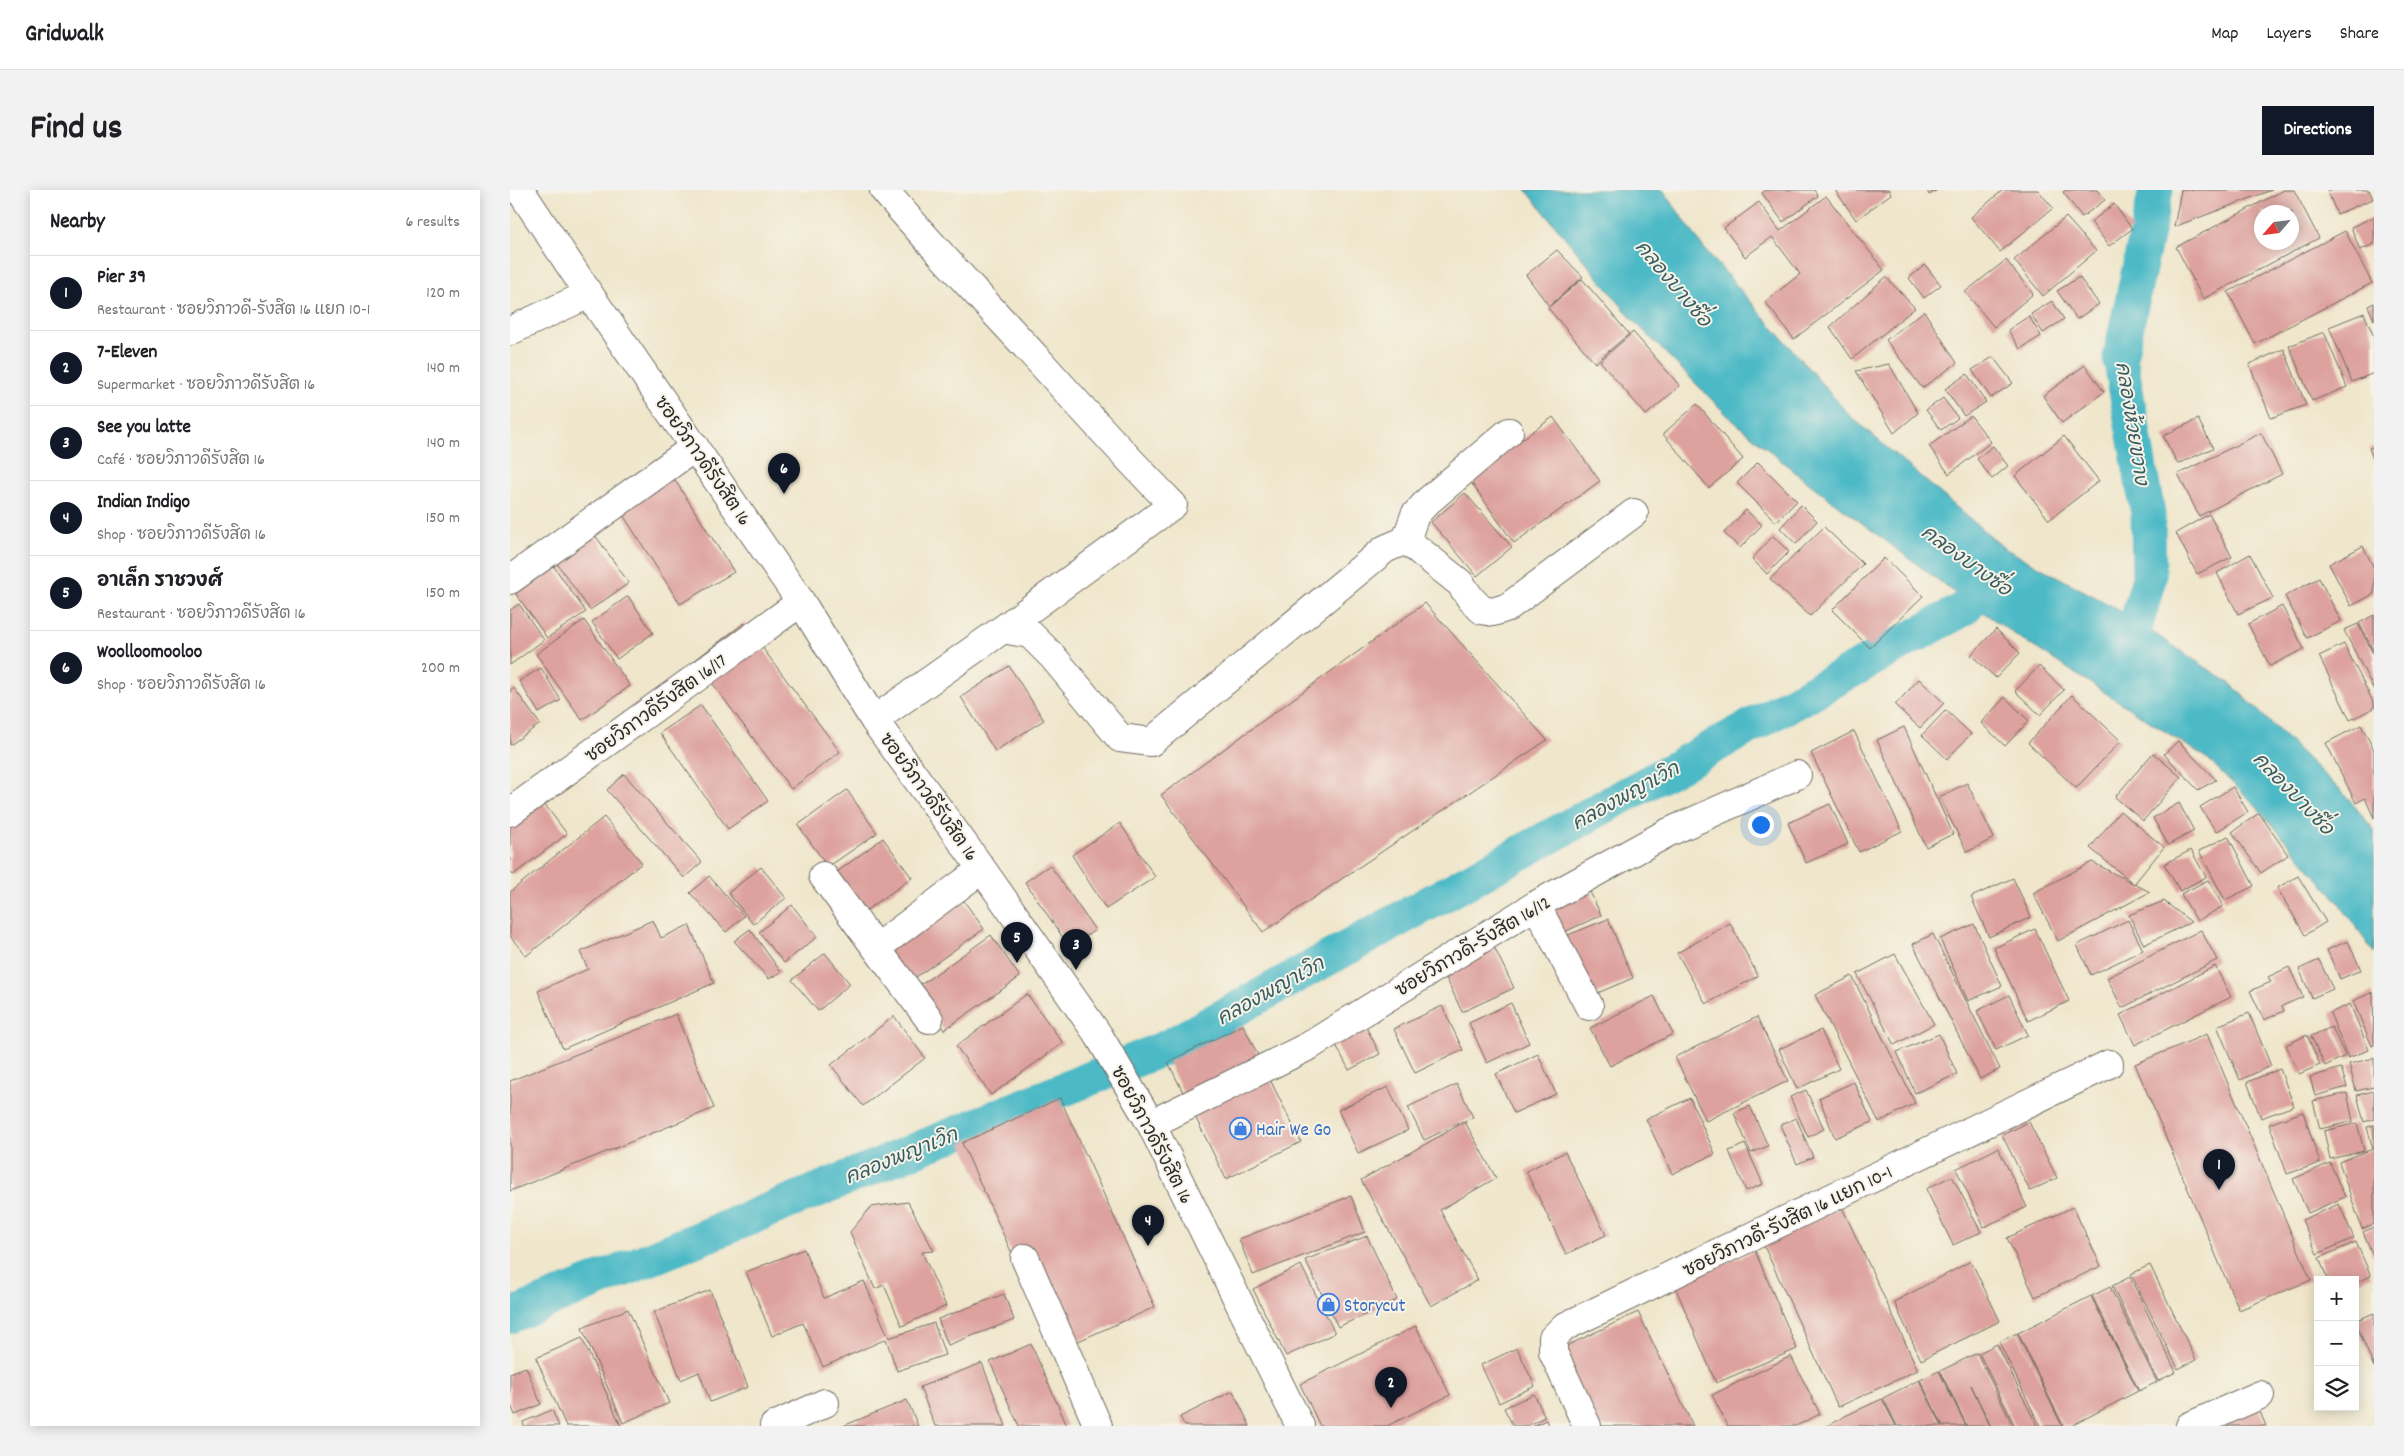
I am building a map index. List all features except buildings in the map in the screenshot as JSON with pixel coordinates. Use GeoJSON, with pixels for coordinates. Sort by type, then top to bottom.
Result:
{"type":"FeatureCollection","features":[{"type":"Feature","properties":{"kind":"street","name":"ซอยวิภาวดีรังสิต 16"},"geometry":{"type":"LineString","coordinates":[[520,190],[589,294],[801,602],[874,720],[982,869],[1099,1036],[1135,1093],[1300,1426]]}},
{"type":"Feature","properties":{"kind":"street"},"geometry":{"type":"LineString","coordinates":[[874,720],[1173,506],[1086,415],[1042,364],[941,257],[884,190]]}},
{"type":"Feature","properties":{"kind":"street"},"geometry":{"type":"LineString","coordinates":[[510,331],[589,294]]}},
{"type":"Feature","properties":{"kind":"street"},"geometry":{"type":"LineString","coordinates":[[1003,629],[1030,634],[1053,657],[1120,738],[1151,742],[1385,549],[1406,540],[1415,516],[1428,501],[1509,432]]}},
{"type":"Feature","properties":{"kind":"street"},"geometry":{"type":"LineString","coordinates":[[510,580],[695,447]]}},
{"type":"Feature","properties":{"kind":"street"},"geometry":{"type":"LineString","coordinates":[[1406,540],[1460,584],[1482,610],[1493,612],[1508,607],[1634,513]]}},
{"type":"Feature","properties":{"kind":"street","name":"ซอยวิภาวดีรังสิต 16/17"},"geometry":{"type":"LineString","coordinates":[[510,812],[801,602]]}},
{"type":"Feature","properties":{"kind":"street","name":"ซอยวิภาวดี-รังสิต 16/12"},"geometry":{"type":"LineString","coordinates":[[1151,1124],[1309,1046],[1536,905],[1667,833],[1797,775]]}},
{"type":"Feature","properties":{"kind":"street"},"geometry":{"type":"LineString","coordinates":[[876,948],[982,869]]}},
{"type":"Feature","properties":{"kind":"street"},"geometry":{"type":"LineString","coordinates":[[823,876],[929,1019]]}},
{"type":"Feature","properties":{"kind":"street"},"geometry":{"type":"LineString","coordinates":[[1536,905],[1589,1006]]}},
{"type":"Feature","properties":{"kind":"street","name":"ซอยวิภาวดี-รังสิต 16 แยก 10-1"},"geometry":{"type":"LineString","coordinates":[[1587,1426],[1553,1352],[1553,1338],[1564,1328],[2109,1064]]}},
{"type":"Feature","properties":{"kind":"street"},"geometry":{"type":"LineString","coordinates":[[1025,1258],[1098,1426]]}},
{"type":"Feature","properties":{"kind":"street"},"geometry":{"type":"LineString","coordinates":[[2190,1426],[2260,1395]]}},
{"type":"Feature","properties":{"kind":"street"},"geometry":{"type":"LineString","coordinates":[[774,1426],[825,1403]]}},
{"type":"Feature","properties":{"kind":"water","name":"คลองบางซื่อ"},"geometry":{"type":"Polygon","coordinates":[[[1526,190],[1663,190],[1703,247],[1849,415],[2004,548],[2114,607],[2231,684],[2348,798],[2374,830],[2374,953],[2339,903],[2257,807],[2208,759],[2017,636],[1946,586],[1807,482],[1730,418],[1633,320],[1526,190]]]}},
{"type":"Feature","properties":{"kind":"waterway","name":"คลองห้วยขวาง"},"geometry":{"type":"LineString","coordinates":[[2127,657],[2149,578],[2148,514],[2120,357],[2156,190]]}},
{"type":"Feature","properties":{"kind":"waterway","name":"คลองพญาเวิก"},"geometry":{"type":"LineString","coordinates":[[510,1316],[1167,1047],[1962,610],[1989,581]]}},
{"type":"Feature","properties":{"kind":"place","name":"Woolloomooloo"},"geometry":{"type":"Point","coordinates":[784,494]}},
{"type":"Feature","properties":{"kind":"place","name":"อาเล็ก ราชวงศ์"},"geometry":{"type":"Point","coordinates":[1017,963]}},
{"type":"Feature","properties":{"kind":"place","name":"See you latte"},"geometry":{"type":"Point","coordinates":[1076,970]}},
{"type":"Feature","properties":{"kind":"place","name":"Hair We Go"},"geometry":{"type":"Point","coordinates":[1240,1128]}},
{"type":"Feature","properties":{"kind":"place","name":"Pier 39"},"geometry":{"type":"Point","coordinates":[2219,1190]}},
{"type":"Feature","properties":{"kind":"place","name":"Indian Indigo"},"geometry":{"type":"Point","coordinates":[1148,1246]}},
{"type":"Feature","properties":{"kind":"place","name":"Storycut"},"geometry":{"type":"Point","coordinates":[1328,1304]}},
{"type":"Feature","properties":{"kind":"place","name":"7-Eleven"},"geometry":{"type":"Point","coordinates":[1391,1408]}}]}
